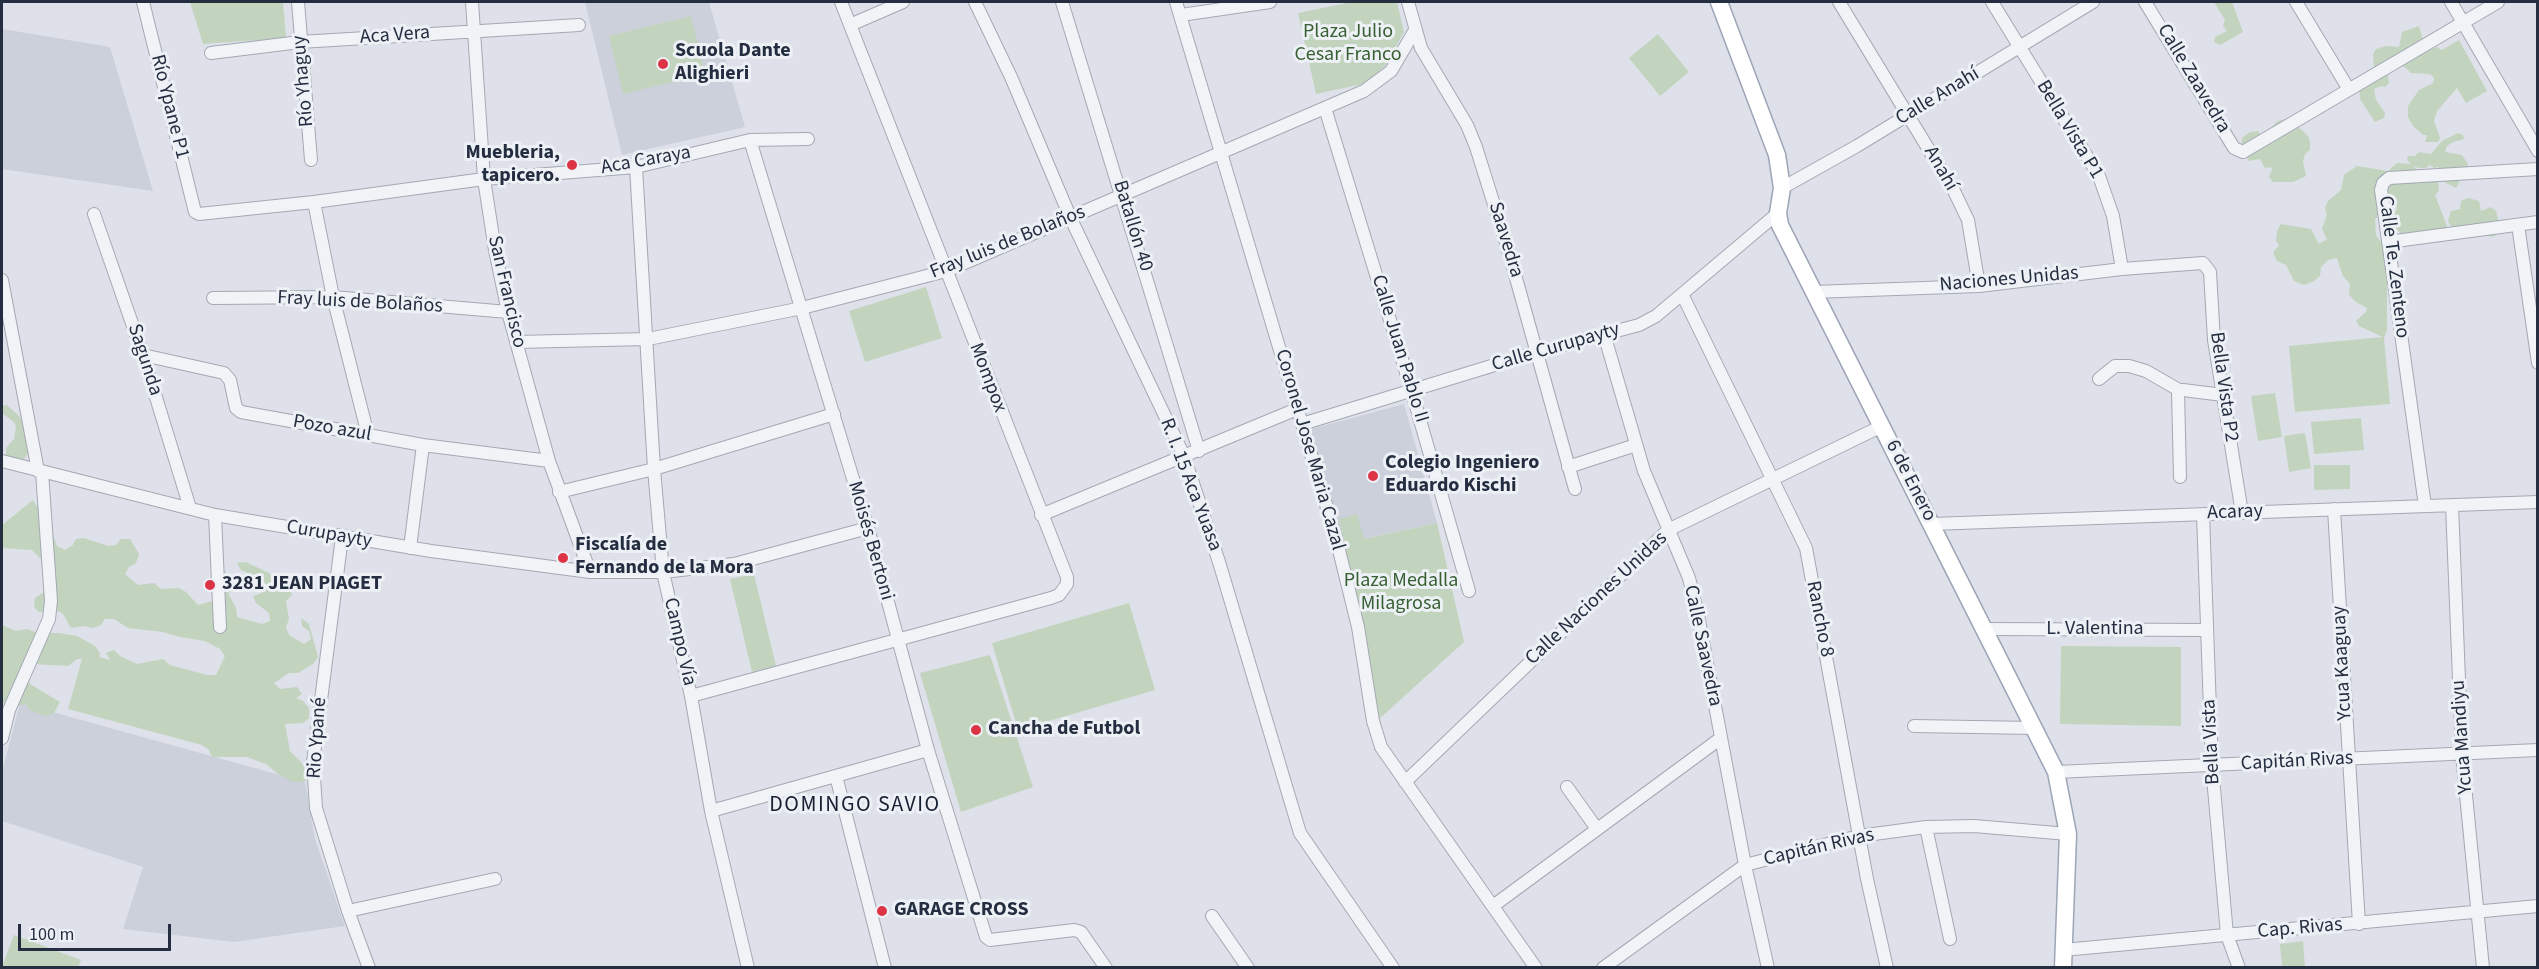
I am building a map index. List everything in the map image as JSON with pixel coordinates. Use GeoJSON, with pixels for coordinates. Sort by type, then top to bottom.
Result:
{"type":"FeatureCollection","features":[{"type":"Feature","properties":{"kind":"main road","name":"6 de Enero"},"geometry":{"type":"LineString","coordinates":[[1719,2],[1778,155],[1782,188],[1778,213],[1780,225],[2056,772],[2068,834],[2063,968]]}},
{"type":"Feature","properties":{"kind":"street","name":"Río Ypane P1"},"geometry":{"type":"LineString","coordinates":[[143,2],[195,212]]}},
{"type":"Feature","properties":{"kind":"street","name":"Río Yhaguy"},"geometry":{"type":"LineString","coordinates":[[298,2],[311,160]]}},
{"type":"Feature","properties":{"kind":"street","name":"San Francisco"},"geometry":{"type":"LineString","coordinates":[[472,2],[483,179],[495,250],[508,312],[549,461],[590,572]]}},
{"type":"Feature","properties":{"kind":"street","name":"Mompox"},"geometry":{"type":"LineString","coordinates":[[841,2],[1067,577],[1067,584],[1059,595],[897,639]]}},
{"type":"Feature","properties":{"kind":"street"},"geometry":{"type":"LineString","coordinates":[[850,25],[903,2]]}},
{"type":"Feature","properties":{"kind":"street","name":"R. I. 15 Aca Yuasa"},"geometry":{"type":"LineString","coordinates":[[975,2],[1011,77],[1071,219],[1184,456],[1219,562],[1300,833],[1393,968]]}},
{"type":"Feature","properties":{"kind":"street","name":"Batallón 40"},"geometry":{"type":"LineString","coordinates":[[1062,2],[1199,451]]}},
{"type":"Feature","properties":{"kind":"street","name":"Coronel Jose Maria Cazal"},"geometry":{"type":"LineString","coordinates":[[1176,2],[1333,528],[1352,605],[1381,747],[1536,968]]}},
{"type":"Feature","properties":{"kind":"street"},"geometry":{"type":"LineString","coordinates":[[1181,15],[1270,2]]}},
{"type":"Feature","properties":{"kind":"street","name":"Saavedra"},"geometry":{"type":"LineString","coordinates":[[1408,2],[1421,48],[1467,125],[1476,147],[1507,246],[1575,489]]}},
{"type":"Feature","properties":{"kind":"street","name":"Anahí"},"geometry":{"type":"LineString","coordinates":[[1839,2],[1909,115],[1968,220],[1979,286]]}},
{"type":"Feature","properties":{"kind":"street","name":"Bella Vista P1"},"geometry":{"type":"LineString","coordinates":[[1992,2],[2018,48],[2099,176],[2113,216],[2122,269]]}},
{"type":"Feature","properties":{"kind":"street","name":"Calle Anahí"},"geometry":{"type":"LineString","coordinates":[[1782,188],[1909,115],[2093,2]]}},
{"type":"Feature","properties":{"kind":"street","name":"Calle Zaavedra"},"geometry":{"type":"LineString","coordinates":[[2145,2],[2234,148],[2243,152],[2348,88]]}},
{"type":"Feature","properties":{"kind":"street"},"geometry":{"type":"LineString","coordinates":[[2296,2],[2348,88],[2498,2]]}},
{"type":"Feature","properties":{"kind":"street"},"geometry":{"type":"LineString","coordinates":[[2451,2],[2538,151]]}},
{"type":"Feature","properties":{"kind":"street","name":"Aca Vera"},"geometry":{"type":"LineString","coordinates":[[211,53],[300,42],[579,25]]}},
{"type":"Feature","properties":{"kind":"street","name":"Fray luis de Bolaños"},"geometry":{"type":"LineString","coordinates":[[516,342],[648,339],[802,308],[946,271],[1364,91],[1380,81],[1399,60],[1415,30]]}},
{"type":"Feature","properties":{"kind":"street","name":"Calle Juan Pablo II"},"geometry":{"type":"LineString","coordinates":[[1325,108],[1412,392],[1469,591]]}},
{"type":"Feature","properties":{"kind":"street","name":"Aca Caraya"},"geometry":{"type":"LineString","coordinates":[[195,212],[203,215],[483,179],[636,167],[750,140],[808,139]]}},
{"type":"Feature","properties":{"kind":"street","name":"Moisés Bertoni"},"geometry":{"type":"LineString","coordinates":[[750,140],[868,528],[928,750],[986,937],[990,940],[1067,930],[1081,932],[1106,968]]}},
{"type":"Feature","properties":{"kind":"street","name":"Campo Vía"},"geometry":{"type":"LineString","coordinates":[[636,167],[654,469],[663,572],[691,696],[711,811],[748,968]]}},
{"type":"Feature","properties":{"kind":"street","name":"Calle Te. Zenteno"},"geometry":{"type":"LineString","coordinates":[[2425,506],[2381,190],[2383,183],[2389,178],[2538,169]]}},
{"type":"Feature","properties":{"kind":"street"},"geometry":{"type":"LineString","coordinates":[[314,202],[333,297],[368,435]]}},
{"type":"Feature","properties":{"kind":"street","name":"Calle Curupayty"},"geometry":{"type":"LineString","coordinates":[[1302,424],[1536,352],[1639,325],[1656,316],[1778,213]]}},
{"type":"Feature","properties":{"kind":"street","name":"Sagunda"},"geometry":{"type":"LineString","coordinates":[[94,214],[142,355],[190,508]]}},
{"type":"Feature","properties":{"kind":"street"},"geometry":{"type":"LineString","coordinates":[[2388,242],[2538,222]]}},
{"type":"Feature","properties":{"kind":"street"},"geometry":{"type":"LineString","coordinates":[[2518,225],[2538,363]]}},
{"type":"Feature","properties":{"kind":"street","name":"Naciones Unidas"},"geometry":{"type":"LineString","coordinates":[[1814,292],[1979,286],[2122,269],[2203,263]]}},
{"type":"Feature","properties":{"kind":"street","name":"Bella Vista P2"},"geometry":{"type":"LineString","coordinates":[[2203,263],[2210,272],[2214,340],[2242,513]]}},
{"type":"Feature","properties":{"kind":"street"},"geometry":{"type":"LineString","coordinates":[[2,280],[40,471],[51,601],[48,619],[9,710],[2,738]]}},
{"type":"Feature","properties":{"kind":"street","name":"Rancho 8"},"geometry":{"type":"LineString","coordinates":[[1682,294],[1806,548],[1887,968]]}},
{"type":"Feature","properties":{"kind":"street","name":"Fray luis de Bolaños"},"geometry":{"type":"LineString","coordinates":[[213,298],[333,297],[508,312]]}},
{"type":"Feature","properties":{"kind":"street","name":"Calle Saavedra"},"geometry":{"type":"LineString","coordinates":[[1604,334],[1636,445],[1689,578],[1745,865],[1768,968]]}},
{"type":"Feature","properties":{"kind":"street","name":"Pozo azul"},"geometry":{"type":"LineString","coordinates":[[142,355],[224,373],[230,380],[236,408],[241,412],[423,444],[549,461]]}},
{"type":"Feature","properties":{"kind":"street"},"geometry":{"type":"LineString","coordinates":[[2099,379],[2115,366],[2129,366],[2146,371],[2179,390],[2223,396]]}},
{"type":"Feature","properties":{"kind":"street"},"geometry":{"type":"LineString","coordinates":[[2179,390],[2177,394],[2180,477]]}},
{"type":"Feature","properties":{"kind":"street"},"geometry":{"type":"LineString","coordinates":[[1041,515],[1297,409]]}},
{"type":"Feature","properties":{"kind":"street"},"geometry":{"type":"LineString","coordinates":[[559,492],[654,469],[834,414]]}},
{"type":"Feature","properties":{"kind":"street","name":"Calle Naciones Unidas"},"geometry":{"type":"LineString","coordinates":[[1406,782],[1668,530],[1772,482],[1882,426]]}},
{"type":"Feature","properties":{"kind":"street"},"geometry":{"type":"LineString","coordinates":[[410,548],[423,444]]}},
{"type":"Feature","properties":{"kind":"street"},"geometry":{"type":"LineString","coordinates":[[1568,467],[1636,445]]}},
{"type":"Feature","properties":{"kind":"street","name":"Curupayty"},"geometry":{"type":"LineString","coordinates":[[2,462],[215,515],[410,548],[590,572],[663,572],[734,564],[868,528]]}},
{"type":"Feature","properties":{"kind":"street","name":"Acaray"},"geometry":{"type":"LineString","coordinates":[[1932,524],[2538,502]]}},
{"type":"Feature","properties":{"kind":"street","name":"Ycua Mandiyu"},"geometry":{"type":"LineString","coordinates":[[2452,505],[2462,754],[2479,913],[2482,968]]}},
{"type":"Feature","properties":{"kind":"street","name":"Ycua Kaaguay"},"geometry":{"type":"LineString","coordinates":[[2334,509],[2359,924]]}},
{"type":"Feature","properties":{"kind":"street","name":"Bella Vista"},"geometry":{"type":"LineString","coordinates":[[2203,514],[2212,766],[2227,935],[2240,968]]}},
{"type":"Feature","properties":{"kind":"street"},"geometry":{"type":"LineString","coordinates":[[215,515],[220,627]]}},
{"type":"Feature","properties":{"kind":"street","name":"Rio Ypané"},"geometry":{"type":"LineString","coordinates":[[342,537],[313,762],[316,808],[369,968]]}},
{"type":"Feature","properties":{"kind":"street","name":"L. Valentina"},"geometry":{"type":"LineString","coordinates":[[1984,629],[2206,630]]}},
{"type":"Feature","properties":{"kind":"street"},"geometry":{"type":"LineString","coordinates":[[691,696],[897,639]]}},
{"type":"Feature","properties":{"kind":"street"},"geometry":{"type":"LineString","coordinates":[[1914,726],[2034,728]]}},
{"type":"Feature","properties":{"kind":"street"},"geometry":{"type":"LineString","coordinates":[[1493,906],[1721,738]]}},
{"type":"Feature","properties":{"kind":"street"},"geometry":{"type":"LineString","coordinates":[[711,811],[928,750]]}},
{"type":"Feature","properties":{"kind":"street","name":"Capitán Rivas"},"geometry":{"type":"LineString","coordinates":[[2056,772],[2538,750]]}},
{"type":"Feature","properties":{"kind":"street"},"geometry":{"type":"LineString","coordinates":[[836,776],[885,968]]}},
{"type":"Feature","properties":{"kind":"street"},"geometry":{"type":"LineString","coordinates":[[1567,787],[1597,829]]}},
{"type":"Feature","properties":{"kind":"street","name":"Capitán Rivas"},"geometry":{"type":"LineString","coordinates":[[1603,968],[1745,865],[1860,836],[1926,827],[1974,826],[2068,834]]}},
{"type":"Feature","properties":{"kind":"street"},"geometry":{"type":"LineString","coordinates":[[1926,827],[1950,939]]}},
{"type":"Feature","properties":{"kind":"street"},"geometry":{"type":"LineString","coordinates":[[348,910],[495,879]]}},
{"type":"Feature","properties":{"kind":"street","name":"Cap. Rivas"},"geometry":{"type":"LineString","coordinates":[[2063,950],[2538,906]]}},
{"type":"Feature","properties":{"kind":"street"},"geometry":{"type":"LineString","coordinates":[[1212,916],[1248,968]]}},
{"type":"Feature","properties":{"kind":"shaded area","name":"Scuola Dante Alighieri"},"geometry":{"type":"Polygon","coordinates":[[[585,2],[709,2],[745,127],[622,155],[585,2]]]}},
{"type":"Feature","properties":{"kind":"shaded area"},"geometry":{"type":"Polygon","coordinates":[[[2,29],[110,47],[153,191],[2,169],[2,29]]]}},
{"type":"Feature","properties":{"kind":"shaded area","name":"Colegio Ingeniero Eduardo Kischi"},"geometry":{"type":"Polygon","coordinates":[[[1404,404],[1437,523],[1339,544],[1311,429],[1404,404]]]}},
{"type":"Feature","properties":{"kind":"shaded area"},"geometry":{"type":"Polygon","coordinates":[[[20,703],[305,782],[315,839],[345,926],[234,942],[123,929],[143,867],[2,821],[2,772],[20,703]]]}},
{"type":"Feature","properties":{"kind":"green space"},"geometry":{"type":"Polygon","coordinates":[[[190,2],[283,2],[286,38],[203,44],[190,2]]]}},
{"type":"Feature","properties":{"kind":"green space","name":"Plaza Julio Cesar Franco"},"geometry":{"type":"Polygon","coordinates":[[[1352,2],[1397,2],[1404,32],[1386,65],[1367,83],[1316,94],[1298,13],[1352,2]]]}},
{"type":"Feature","properties":{"kind":"green space"},"geometry":{"type":"Polygon","coordinates":[[[2214,2],[2232,2],[2243,32],[2220,45],[2214,42],[2215,37],[2227,31],[2223,26],[2225,20],[2214,2]]]}},
{"type":"Feature","properties":{"kind":"green space"},"geometry":{"type":"Polygon","coordinates":[[[691,16],[705,74],[623,94],[609,36],[691,16]]]}},
{"type":"Feature","properties":{"kind":"green space"},"geometry":{"type":"Polygon","coordinates":[[[2419,26],[2425,48],[2429,50],[2437,47],[2442,50],[2459,40],[2487,91],[2466,103],[2457,88],[2437,111],[2434,121],[2440,138],[2438,142],[2425,142],[2427,135],[2423,135],[2413,126],[2408,117],[2408,106],[2419,90],[2433,83],[2434,78],[2430,74],[2411,73],[2405,67],[2397,64],[2387,70],[2389,83],[2385,87],[2374,89],[2376,100],[2385,113],[2384,118],[2375,122],[2360,99],[2359,82],[2365,73],[2374,67],[2373,54],[2376,49],[2386,46],[2399,47],[2402,32],[2419,26]]]}},
{"type":"Feature","properties":{"kind":"green space"},"geometry":{"type":"Polygon","coordinates":[[[1658,34],[1689,72],[1660,96],[1629,58],[1658,34]]]}},
{"type":"Feature","properties":{"kind":"green space"},"geometry":{"type":"Polygon","coordinates":[[[2289,118],[2308,136],[2310,142],[2310,150],[2305,154],[2303,161],[2306,176],[2293,182],[2273,182],[2269,177],[2273,167],[2265,168],[2260,159],[2249,161],[2242,138],[2250,132],[2258,131],[2268,144],[2273,141],[2269,130],[2278,121],[2289,118]]]}},
{"type":"Feature","properties":{"kind":"green space"},"geometry":{"type":"Polygon","coordinates":[[[2458,133],[2463,135],[2464,139],[2447,146],[2445,152],[2462,155],[2468,164],[2468,170],[2459,178],[2456,188],[2446,183],[2438,167],[2413,166],[2421,174],[2434,175],[2438,181],[2439,191],[2435,195],[2447,226],[2443,234],[2422,237],[2412,233],[2402,235],[2390,222],[2397,208],[2392,197],[2383,202],[2384,212],[2375,219],[2376,235],[2392,270],[2387,277],[2387,330],[2384,338],[2390,404],[2295,412],[2289,346],[2383,337],[2359,326],[2356,321],[2366,312],[2367,308],[2349,295],[2350,284],[2343,276],[2337,258],[2328,260],[2321,267],[2320,276],[2314,281],[2304,285],[2294,281],[2286,265],[2277,261],[2273,253],[2279,245],[2276,241],[2277,231],[2281,224],[2311,229],[2319,244],[2327,239],[2322,229],[2327,214],[2325,208],[2328,201],[2341,190],[2344,175],[2357,166],[2388,171],[2397,163],[2411,164],[2407,160],[2408,156],[2415,156],[2419,152],[2431,154],[2442,141],[2458,133]]]}},
{"type":"Feature","properties":{"kind":"green space"},"geometry":{"type":"Polygon","coordinates":[[[2468,198],[2479,201],[2481,211],[2491,207],[2496,211],[2500,227],[2495,236],[2454,231],[2448,221],[2451,211],[2460,209],[2461,201],[2468,198]]]}},
{"type":"Feature","properties":{"kind":"green space"},"geometry":{"type":"Polygon","coordinates":[[[926,287],[942,338],[865,362],[849,311],[926,287]]]}},
{"type":"Feature","properties":{"kind":"green space"},"geometry":{"type":"Polygon","coordinates":[[[2275,393],[2282,437],[2258,441],[2251,396],[2275,393]]]}},
{"type":"Feature","properties":{"kind":"green space"},"geometry":{"type":"Polygon","coordinates":[[[7,405],[21,418],[25,430],[30,450],[22,462],[6,456],[6,448],[14,439],[16,427],[15,423],[2,413],[3,406],[7,405]]]}},
{"type":"Feature","properties":{"kind":"green space"},"geometry":{"type":"Polygon","coordinates":[[[2361,418],[2364,450],[2314,454],[2311,422],[2361,418]]]}},
{"type":"Feature","properties":{"kind":"green space"},"geometry":{"type":"Polygon","coordinates":[[[2305,433],[2311,468],[2289,472],[2284,436],[2305,433]]]}},
{"type":"Feature","properties":{"kind":"green space"},"geometry":{"type":"Polygon","coordinates":[[[2314,465],[2350,465],[2350,489],[2314,490],[2314,465]]]}},
{"type":"Feature","properties":{"kind":"green space"},"geometry":{"type":"Polygon","coordinates":[[[33,500],[51,529],[57,546],[65,550],[72,546],[76,539],[84,538],[108,546],[116,545],[121,539],[130,539],[139,554],[136,563],[129,567],[125,574],[138,585],[154,583],[161,589],[179,588],[198,605],[213,601],[223,570],[236,581],[236,590],[228,593],[236,608],[237,617],[262,624],[270,621],[269,613],[256,603],[253,596],[262,593],[268,587],[264,581],[241,570],[237,563],[246,562],[269,573],[280,586],[289,586],[292,595],[286,601],[289,619],[286,627],[289,635],[304,644],[311,639],[309,631],[302,626],[301,618],[309,624],[318,657],[313,664],[298,673],[289,673],[274,683],[280,689],[297,687],[302,694],[296,698],[303,701],[309,708],[309,718],[303,723],[285,724],[290,751],[302,763],[310,778],[303,782],[293,782],[266,764],[247,757],[212,757],[209,750],[202,745],[68,709],[82,659],[77,659],[68,666],[34,664],[30,684],[60,702],[54,713],[46,716],[31,711],[26,704],[13,707],[2,703],[2,625],[16,631],[27,629],[38,633],[77,636],[95,646],[100,653],[99,657],[110,660],[106,653],[114,650],[120,656],[137,664],[163,659],[170,665],[207,675],[216,675],[225,656],[220,649],[205,641],[163,632],[128,628],[114,619],[105,619],[100,626],[92,628],[84,626],[71,628],[63,614],[56,610],[39,612],[34,607],[35,598],[44,592],[52,580],[56,570],[51,561],[40,558],[32,550],[2,548],[2,525],[33,500]]]}},
{"type":"Feature","properties":{"kind":"green space","name":"Plaza Medalla Milagrosa"},"geometry":{"type":"Polygon","coordinates":[[[1357,514],[1364,539],[1437,523],[1464,642],[1378,720],[1339,544],[1345,543],[1339,519],[1357,514]]]}},
{"type":"Feature","properties":{"kind":"green space"},"geometry":{"type":"Polygon","coordinates":[[[754,574],[776,666],[752,672],[730,579],[754,574]]]}},
{"type":"Feature","properties":{"kind":"green space"},"geometry":{"type":"Polygon","coordinates":[[[1129,603],[1155,690],[1018,730],[992,643],[1129,603]]]}},
{"type":"Feature","properties":{"kind":"green space"},"geometry":{"type":"Polygon","coordinates":[[[2061,646],[2181,647],[2181,726],[2060,724],[2061,646]]]}},
{"type":"Feature","properties":{"kind":"green space","name":"Cancha de Futbol"},"geometry":{"type":"Polygon","coordinates":[[[990,655],[1033,787],[961,812],[920,673],[990,655]]]}},
{"type":"Feature","properties":{"kind":"green space"},"geometry":{"type":"Polygon","coordinates":[[[14,935],[81,960],[78,967],[2,967],[14,935]]]}},
{"type":"Feature","properties":{"kind":"green space"},"geometry":{"type":"Polygon","coordinates":[[[2303,941],[2305,967],[2282,967],[2280,944],[2303,941]]]}},
{"type":"Feature","properties":{"kind":"place","name":"Scuola Dante Alighieri"},"geometry":{"type":"Point","coordinates":[663,64]}},
{"type":"Feature","properties":{"kind":"place","name":"Muebleria, tapicero."},"geometry":{"type":"Point","coordinates":[572,165]}},
{"type":"Feature","properties":{"kind":"place","name":"Colegio Ingeniero Eduardo Kischi"},"geometry":{"type":"Point","coordinates":[1373,476]}},
{"type":"Feature","properties":{"kind":"place","name":"Fiscalía de Fernando de la Mora"},"geometry":{"type":"Point","coordinates":[563,558]}},
{"type":"Feature","properties":{"kind":"place","name":"3281 JEAN PIAGET"},"geometry":{"type":"Point","coordinates":[210,585]}},
{"type":"Feature","properties":{"kind":"place","name":"Cancha de Futbol"},"geometry":{"type":"Point","coordinates":[976,730]}},
{"type":"Feature","properties":{"kind":"place","name":"GARAGE CROSS"},"geometry":{"type":"Point","coordinates":[882,911]}},
{"type":"Feature","properties":{"kind":"district","name":"DOMINGO SAVIO"},"geometry":{"type":"Point","coordinates":[855,806]}}]}
